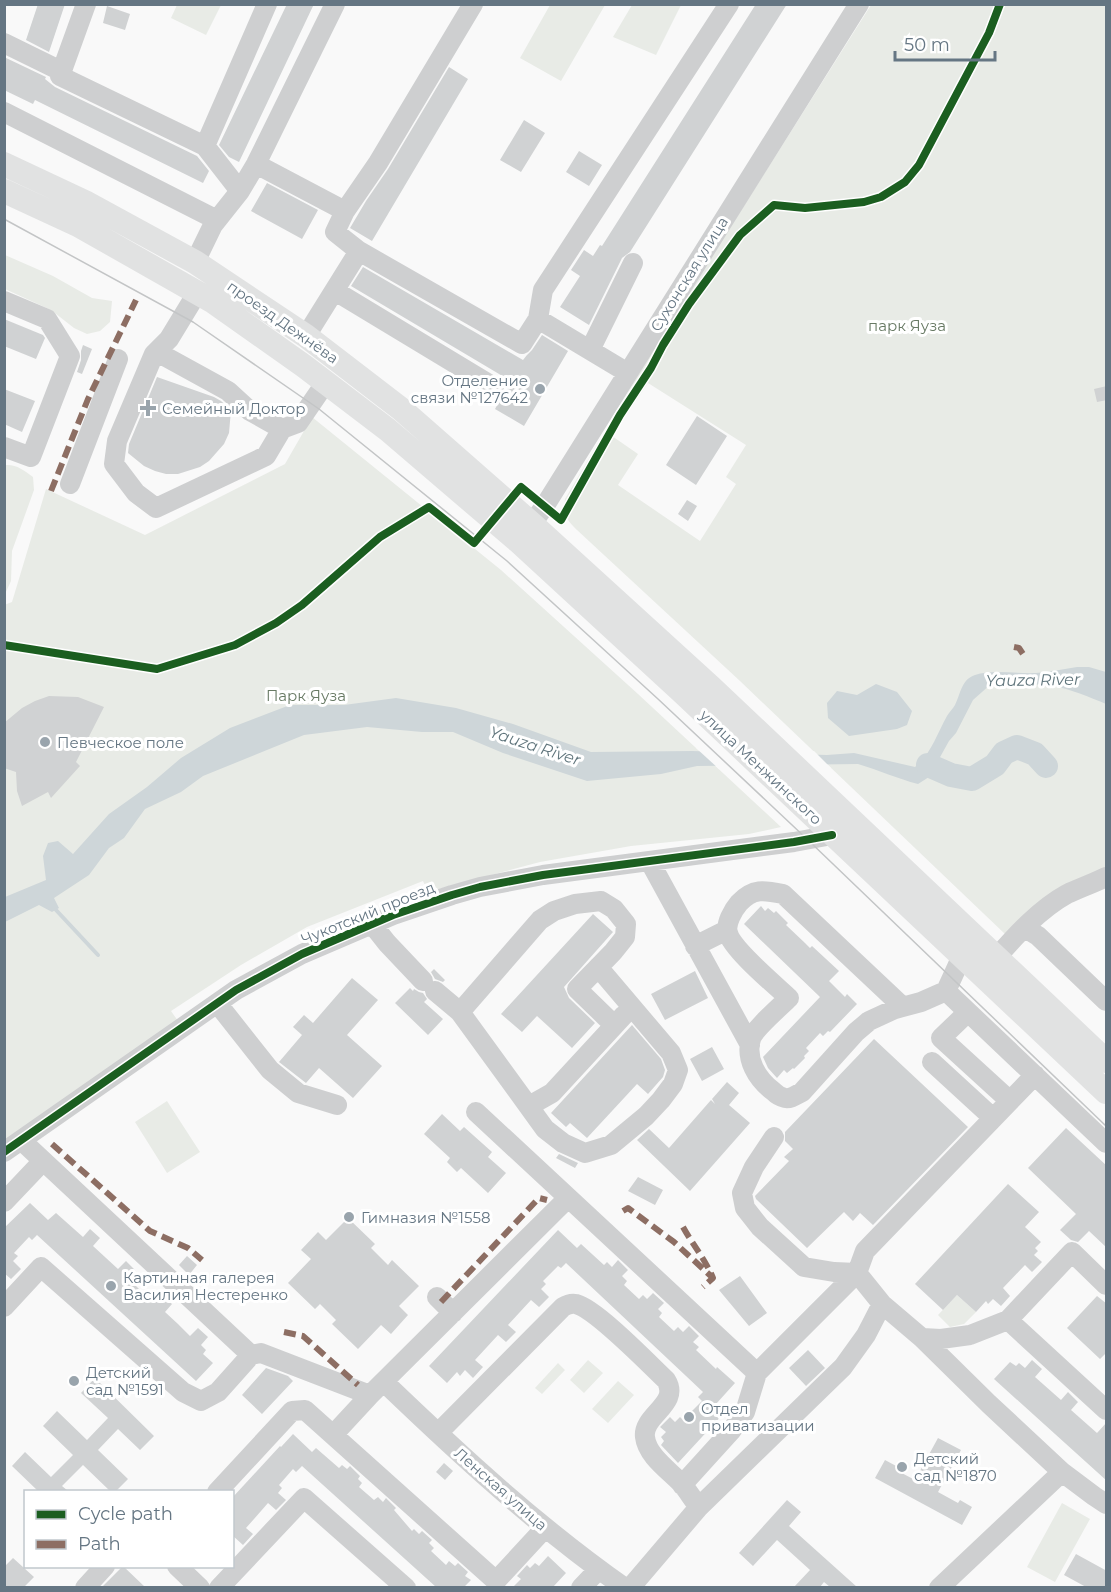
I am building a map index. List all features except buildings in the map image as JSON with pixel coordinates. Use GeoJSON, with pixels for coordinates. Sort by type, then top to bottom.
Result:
{"type":"FeatureCollection","features":[{"type":"Feature","properties":{"kind":"main road","name":"проезд Дежнёва"},"geometry":{"type":"LineString","coordinates":[[4,164],[85,202],[195,262],[306,336],[401,409],[525,533]]}},
{"type":"Feature","properties":{"kind":"main road","name":"проезд Дежнёва"},"geometry":{"type":"LineString","coordinates":[[4,191],[78,225],[231,314],[326,382],[525,533]]}},
{"type":"Feature","properties":{"kind":"main road","name":"улица Менжинского"},"geometry":{"type":"LineString","coordinates":[[525,533],[711,687],[1107,1061]]}},
{"type":"Feature","properties":{"kind":"main road","name":"улица Менжинского"},"geometry":{"type":"LineString","coordinates":[[525,533],[683,693],[1107,1092]]}},
{"type":"Feature","properties":{"kind":"street"},"geometry":{"type":"LineString","coordinates":[[86,4],[60,76],[205,146],[240,191]]}},
{"type":"Feature","properties":{"kind":"street"},"geometry":{"type":"LineString","coordinates":[[205,146],[267,4]]}},
{"type":"Feature","properties":{"kind":"street"},"geometry":{"type":"LineString","coordinates":[[195,262],[213,225],[240,191],[256,164],[335,4]]}},
{"type":"Feature","properties":{"kind":"street"},"geometry":{"type":"LineString","coordinates":[[473,4],[378,163],[345,211],[335,232],[359,251],[522,344],[538,319],[543,290],[729,4]]}},
{"type":"Feature","properties":{"kind":"street","name":"Сухонская улица"},"geometry":{"type":"LineString","coordinates":[[525,533],[628,373],[858,4]]}},
{"type":"Feature","properties":{"kind":"street"},"geometry":{"type":"LineString","coordinates":[[4,43],[61,72]]}},
{"type":"Feature","properties":{"kind":"street"},"geometry":{"type":"LineString","coordinates":[[4,112],[217,220]]}},
{"type":"Feature","properties":{"kind":"street"},"geometry":{"type":"LineString","coordinates":[[256,164],[345,211]]}},
{"type":"Feature","properties":{"kind":"street"},"geometry":{"type":"LineString","coordinates":[[306,336],[359,251]]}},
{"type":"Feature","properties":{"kind":"street"},"geometry":{"type":"LineString","coordinates":[[590,350],[633,263]]}},
{"type":"Feature","properties":{"kind":"street"},"geometry":{"type":"LineString","coordinates":[[335,291],[494,387]]}},
{"type":"Feature","properties":{"kind":"street"},"geometry":{"type":"LineString","coordinates":[[197,293],[169,339],[154,354],[117,441],[114,464],[136,493],[156,508],[266,456],[282,429],[298,423],[326,382]]}},
{"type":"Feature","properties":{"kind":"street"},"geometry":{"type":"LineString","coordinates":[[4,301],[47,319],[70,356],[31,457],[4,447]]}},
{"type":"Feature","properties":{"kind":"street"},"geometry":{"type":"LineString","coordinates":[[538,319],[628,373]]}},
{"type":"Feature","properties":{"kind":"street"},"geometry":{"type":"LineString","coordinates":[[157,352],[228,391],[250,411],[282,429]]}},
{"type":"Feature","properties":{"kind":"street"},"geometry":{"type":"LineString","coordinates":[[70,484],[118,359]]}},
{"type":"Feature","properties":{"kind":"street"},"geometry":{"type":"LineString","coordinates":[[103,399],[130,410]]}},
{"type":"Feature","properties":{"kind":"street"},"geometry":{"type":"LineString","coordinates":[[87,440],[116,452]]}},
{"type":"Feature","properties":{"kind":"street","name":"Чукотский проезд"},"geometry":{"type":"LineString","coordinates":[[4,1152],[236,990],[302,954],[372,924],[431,901],[480,887],[543,875],[794,842],[825,828]]}},
{"type":"Feature","properties":{"kind":"street"},"geometry":{"type":"LineString","coordinates":[[650,862],[750,1045]]}},
{"type":"Feature","properties":{"kind":"street"},"geometry":{"type":"LineString","coordinates":[[997,957],[1046,909],[1066,895],[1107,877]]}},
{"type":"Feature","properties":{"kind":"street"},"geometry":{"type":"LineString","coordinates":[[903,1007],[783,894],[765,890],[750,894],[738,904],[730,918],[727,930],[732,943],[789,998],[752,1036],[748,1050],[753,1067],[765,1085],[785,1098],[793,1098],[802,1092],[856,1032],[869,1021],[946,991],[962,956]]}},
{"type":"Feature","properties":{"kind":"street"},"geometry":{"type":"LineString","coordinates":[[460,1012],[540,920],[554,910],[575,904],[601,901],[614,909],[626,924],[625,937],[577,989],[615,1025]]}},
{"type":"Feature","properties":{"kind":"street"},"geometry":{"type":"LineString","coordinates":[[372,924],[387,943],[429,986],[460,1012],[545,1129],[563,1143],[585,1154],[611,1145],[646,1116],[673,1084],[678,1070],[671,1053],[598,968]]}},
{"type":"Feature","properties":{"kind":"street"},"geometry":{"type":"LineString","coordinates":[[1025,928],[1038,936],[1107,1001]]}},
{"type":"Feature","properties":{"kind":"street"},"geometry":{"type":"LineString","coordinates":[[695,946],[727,930]]}},
{"type":"Feature","properties":{"kind":"street"},"geometry":{"type":"LineString","coordinates":[[946,991],[1107,1143]]}},
{"type":"Feature","properties":{"kind":"street"},"geometry":{"type":"LineString","coordinates":[[217,1003],[270,1070],[298,1093],[338,1106]]}},
{"type":"Feature","properties":{"kind":"street"},"geometry":{"type":"LineString","coordinates":[[529,1106],[552,1093],[632,1007]]}},
{"type":"Feature","properties":{"kind":"street"},"geometry":{"type":"LineString","coordinates":[[968,1012],[935,1032],[1010,1101]]}},
{"type":"Feature","properties":{"kind":"street"},"geometry":{"type":"LineString","coordinates":[[932,1062],[993,1118]]}},
{"type":"Feature","properties":{"kind":"street"},"geometry":{"type":"LineString","coordinates":[[682,1485],[731,1431],[745,1412],[757,1373],[857,1273],[865,1251],[1035,1075]]}},
{"type":"Feature","properties":{"kind":"street"},"geometry":{"type":"LineString","coordinates":[[476,1112],[757,1373]]}},
{"type":"Feature","properties":{"kind":"street"},"geometry":{"type":"LineString","coordinates":[[774,1137],[754,1167],[742,1193],[745,1208],[760,1227],[804,1267],[857,1273],[882,1304],[922,1338],[1062,1472],[1107,1504]]}},
{"type":"Feature","properties":{"kind":"street"},"geometry":{"type":"LineString","coordinates":[[22,1140],[251,1355]]}},
{"type":"Feature","properties":{"kind":"street"},"geometry":{"type":"LineString","coordinates":[[4,1202],[43,1161]]}},
{"type":"Feature","properties":{"kind":"street"},"geometry":{"type":"LineString","coordinates":[[333,1435],[568,1198]]}},
{"type":"Feature","properties":{"kind":"street"},"geometry":{"type":"LineString","coordinates":[[922,1338],[941,1340],[970,1335],[1008,1320],[1072,1252],[1107,1285]]}},
{"type":"Feature","properties":{"kind":"street"},"geometry":{"type":"LineString","coordinates":[[4,1306],[41,1267],[183,1392],[201,1401],[218,1392],[251,1355],[261,1353],[377,1389]]}},
{"type":"Feature","properties":{"kind":"street"},"geometry":{"type":"LineString","coordinates":[[437,1297],[453,1313]]}},
{"type":"Feature","properties":{"kind":"street"},"geometry":{"type":"LineString","coordinates":[[438,1434],[563,1307],[569,1303],[578,1304],[601,1320],[670,1386],[667,1400],[645,1429],[645,1437],[654,1456],[682,1485],[699,1507]]}},
{"type":"Feature","properties":{"kind":"street"},"geometry":{"type":"LineString","coordinates":[[630,1587],[699,1507],[843,1367],[866,1335],[882,1304]]}},
{"type":"Feature","properties":{"kind":"street"},"geometry":{"type":"LineString","coordinates":[[1008,1320],[1107,1410]]}},
{"type":"Feature","properties":{"kind":"street","name":"Ленская улица"},"geometry":{"type":"LineString","coordinates":[[377,1389],[438,1434],[598,1569],[625,1587]]}},
{"type":"Feature","properties":{"kind":"street"},"geometry":{"type":"LineString","coordinates":[[219,1490],[292,1410],[305,1410],[496,1581],[543,1522]]}},
{"type":"Feature","properties":{"kind":"street"},"geometry":{"type":"LineString","coordinates":[[939,1587],[1062,1472]]}},
{"type":"Feature","properties":{"kind":"street"},"geometry":{"type":"LineString","coordinates":[[219,1587],[304,1498],[406,1587]]}},
{"type":"Feature","properties":{"kind":"street"},"geometry":{"type":"LineString","coordinates":[[85,1587],[103,1568]]}},
{"type":"Feature","properties":{"kind":"street"},"geometry":{"type":"LineString","coordinates":[[179,1568],[200,1587]]}},
{"type":"Feature","properties":{"kind":"street"},"geometry":{"type":"LineString","coordinates":[[581,1587],[598,1569]]}},
{"type":"Feature","properties":{"kind":"green space"},"geometry":{"type":"Polygon","coordinates":[[[177,4],[221,5],[206,35],[171,18],[177,4]]]}},
{"type":"Feature","properties":{"kind":"green space"},"geometry":{"type":"Polygon","coordinates":[[[550,5],[605,5],[561,81],[520,58],[550,5]]]}},
{"type":"Feature","properties":{"kind":"green space"},"geometry":{"type":"Polygon","coordinates":[[[632,5],[681,5],[656,55],[613,37],[632,5]]]}},
{"type":"Feature","properties":{"kind":"green space","name":"парк Яуза"},"geometry":{"type":"Polygon","coordinates":[[[871,5],[1106,5],[1106,868],[1005,934],[740,681],[570,523],[564,509],[565,499],[657,343],[871,5]],[[648,383],[612,436],[638,454],[618,485],[700,541],[736,484],[726,477],[746,445],[648,383]]]}},
{"type":"Feature","properties":{"kind":"green space"},"geometry":{"type":"Polygon","coordinates":[[[5,255],[53,276],[92,298],[112,301],[110,322],[100,331],[87,334],[74,328],[51,310],[5,289],[5,255]]]}},
{"type":"Feature","properties":{"kind":"green space","name":"парк Яуза"},"geometry":{"type":"Polygon","coordinates":[[[312,417],[501,570],[781,827],[749,834],[631,846],[540,862],[428,892],[423,881],[307,927],[241,965],[171,1011],[178,1021],[5,1145],[4,605],[12,602],[46,489],[145,535],[285,464],[312,417]]]}},
{"type":"Feature","properties":{"kind":"green space"},"geometry":{"type":"Polygon","coordinates":[[[5,465],[23,470],[33,477],[34,490],[12,551],[11,581],[5,594],[5,465]]]}},
{"type":"Feature","properties":{"kind":"green space"},"geometry":{"type":"Polygon","coordinates":[[[167,1101],[200,1152],[167,1173],[135,1122],[167,1101]]]}},
{"type":"Feature","properties":{"kind":"green space"},"geometry":{"type":"Polygon","coordinates":[[[957,1295],[976,1312],[964,1324],[950,1327],[938,1315],[957,1295]]]}},
{"type":"Feature","properties":{"kind":"green space"},"geometry":{"type":"Polygon","coordinates":[[[588,1360],[603,1373],[584,1393],[570,1380],[588,1360]]]}},
{"type":"Feature","properties":{"kind":"green space"},"geometry":{"type":"Polygon","coordinates":[[[558,1363],[565,1370],[542,1394],[535,1388],[558,1363]]]}},
{"type":"Feature","properties":{"kind":"green space"},"geometry":{"type":"Polygon","coordinates":[[[618,1381],[634,1395],[608,1423],[592,1409],[618,1381]]]}},
{"type":"Feature","properties":{"kind":"green space"},"geometry":{"type":"Polygon","coordinates":[[[1062,1503],[1090,1519],[1055,1582],[1027,1567],[1062,1503]]]}},
{"type":"Feature","properties":{"kind":"water","name":"Yauza River"},"geometry":{"type":"Polygon","coordinates":[[[1089,667],[1106,672],[1106,704],[1073,691],[1052,686],[991,684],[973,700],[929,777],[918,784],[858,764],[697,766],[661,774],[587,781],[503,753],[453,732],[367,727],[304,735],[203,776],[181,792],[145,809],[124,838],[109,848],[89,875],[54,898],[59,908],[52,912],[39,905],[5,922],[5,897],[46,880],[43,856],[48,843],[58,841],[73,854],[109,814],[147,787],[181,758],[230,728],[290,705],[344,705],[396,698],[456,708],[513,724],[591,752],[692,751],[827,755],[854,753],[915,767],[930,750],[964,684],[970,677],[989,672],[1036,673],[1089,667]]]}},
{"type":"Feature","properties":{"kind":"water"},"geometry":{"type":"Polygon","coordinates":[[[876,684],[897,692],[912,711],[907,725],[897,729],[849,736],[828,718],[827,703],[837,691],[857,695],[876,684]]]}},
{"type":"Feature","properties":{"kind":"pier"},"geometry":{"type":"Polygon","coordinates":[[[696,748],[814,751],[831,768],[719,769],[696,748]]]}},
{"type":"Feature","properties":{"kind":"waterway"},"geometry":{"type":"LineString","coordinates":[[928,765],[951,775],[972,779],[995,765],[1004,753],[1017,747],[1035,754],[1046,766]]}},
{"type":"Feature","properties":{"kind":"waterway"},"geometry":{"type":"LineString","coordinates":[[56,910],[98,955]]}},
{"type":"Feature","properties":{"kind":"tram line"},"geometry":{"type":"LineString","coordinates":[[4,219],[193,322],[319,409],[507,561],[808,840],[1106,1126]]}},
{"type":"Feature","properties":{"kind":"marked path"},"geometry":{"type":"LineString","coordinates":[[51,491],[88,399],[136,300]]}},
{"type":"Feature","properties":{"kind":"marked path"},"geometry":{"type":"LineString","coordinates":[[1014,647],[1019,648],[1023,654]]}},
{"type":"Feature","properties":{"kind":"marked path"},"geometry":{"type":"LineString","coordinates":[[52,1144],[150,1231],[188,1248],[202,1260]]}},
{"type":"Feature","properties":{"kind":"marked path"},"geometry":{"type":"LineString","coordinates":[[441,1302],[539,1198],[547,1200]]}},
{"type":"Feature","properties":{"kind":"marked path"},"geometry":{"type":"LineString","coordinates":[[623,1211],[628,1208],[674,1242],[713,1278]]}},
{"type":"Feature","properties":{"kind":"marked path"},"geometry":{"type":"LineString","coordinates":[[683,1227],[713,1278],[703,1287]]}},
{"type":"Feature","properties":{"kind":"marked path"},"geometry":{"type":"LineString","coordinates":[[284,1332],[303,1336],[358,1385]]}},
{"type":"Feature","properties":{"kind":"cycle path"},"geometry":{"type":"LineString","coordinates":[[4,645],[157,669],[235,645],[276,623],[302,605],[380,537],[429,507],[474,543],[521,487],[561,520],[620,415],[651,368],[663,345],[689,304],[740,235],[774,205],[805,208],[864,202],[881,197],[905,182],[919,165],[989,33],[1000,4]]}},
{"type":"Feature","properties":{"kind":"cycle path"},"geometry":{"type":"LineString","coordinates":[[4,1152],[236,990],[302,954],[393,915],[480,887],[543,875],[832,835]]}},
{"type":"Feature","properties":{"kind":"place","name":"Отделение связи №127642"},"geometry":{"type":"Point","coordinates":[540,389]}},
{"type":"Feature","properties":{"kind":"place","name":"Семейный Доктор"},"geometry":{"type":"Point","coordinates":[148,408]}},
{"type":"Feature","properties":{"kind":"place","name":"Певческое поле"},"geometry":{"type":"Point","coordinates":[45,742]}},
{"type":"Feature","properties":{"kind":"place","name":"Гимназия №1558"},"geometry":{"type":"Point","coordinates":[349,1217]}},
{"type":"Feature","properties":{"kind":"place","name":"Картинная галерея Василия Нестеренко"},"geometry":{"type":"Point","coordinates":[111,1286]}},
{"type":"Feature","properties":{"kind":"place","name":"Детский сад №1591"},"geometry":{"type":"Point","coordinates":[74,1381]}},
{"type":"Feature","properties":{"kind":"place","name":"Отдел приватизации"},"geometry":{"type":"Point","coordinates":[689,1417]}},
{"type":"Feature","properties":{"kind":"place","name":"Детский сад №1870"},"geometry":{"type":"Point","coordinates":[902,1467]}},
{"type":"Feature","properties":{"kind":"park label","name":"Парк Яуза"},"geometry":{"type":"Point","coordinates":[306,695]}}]}
